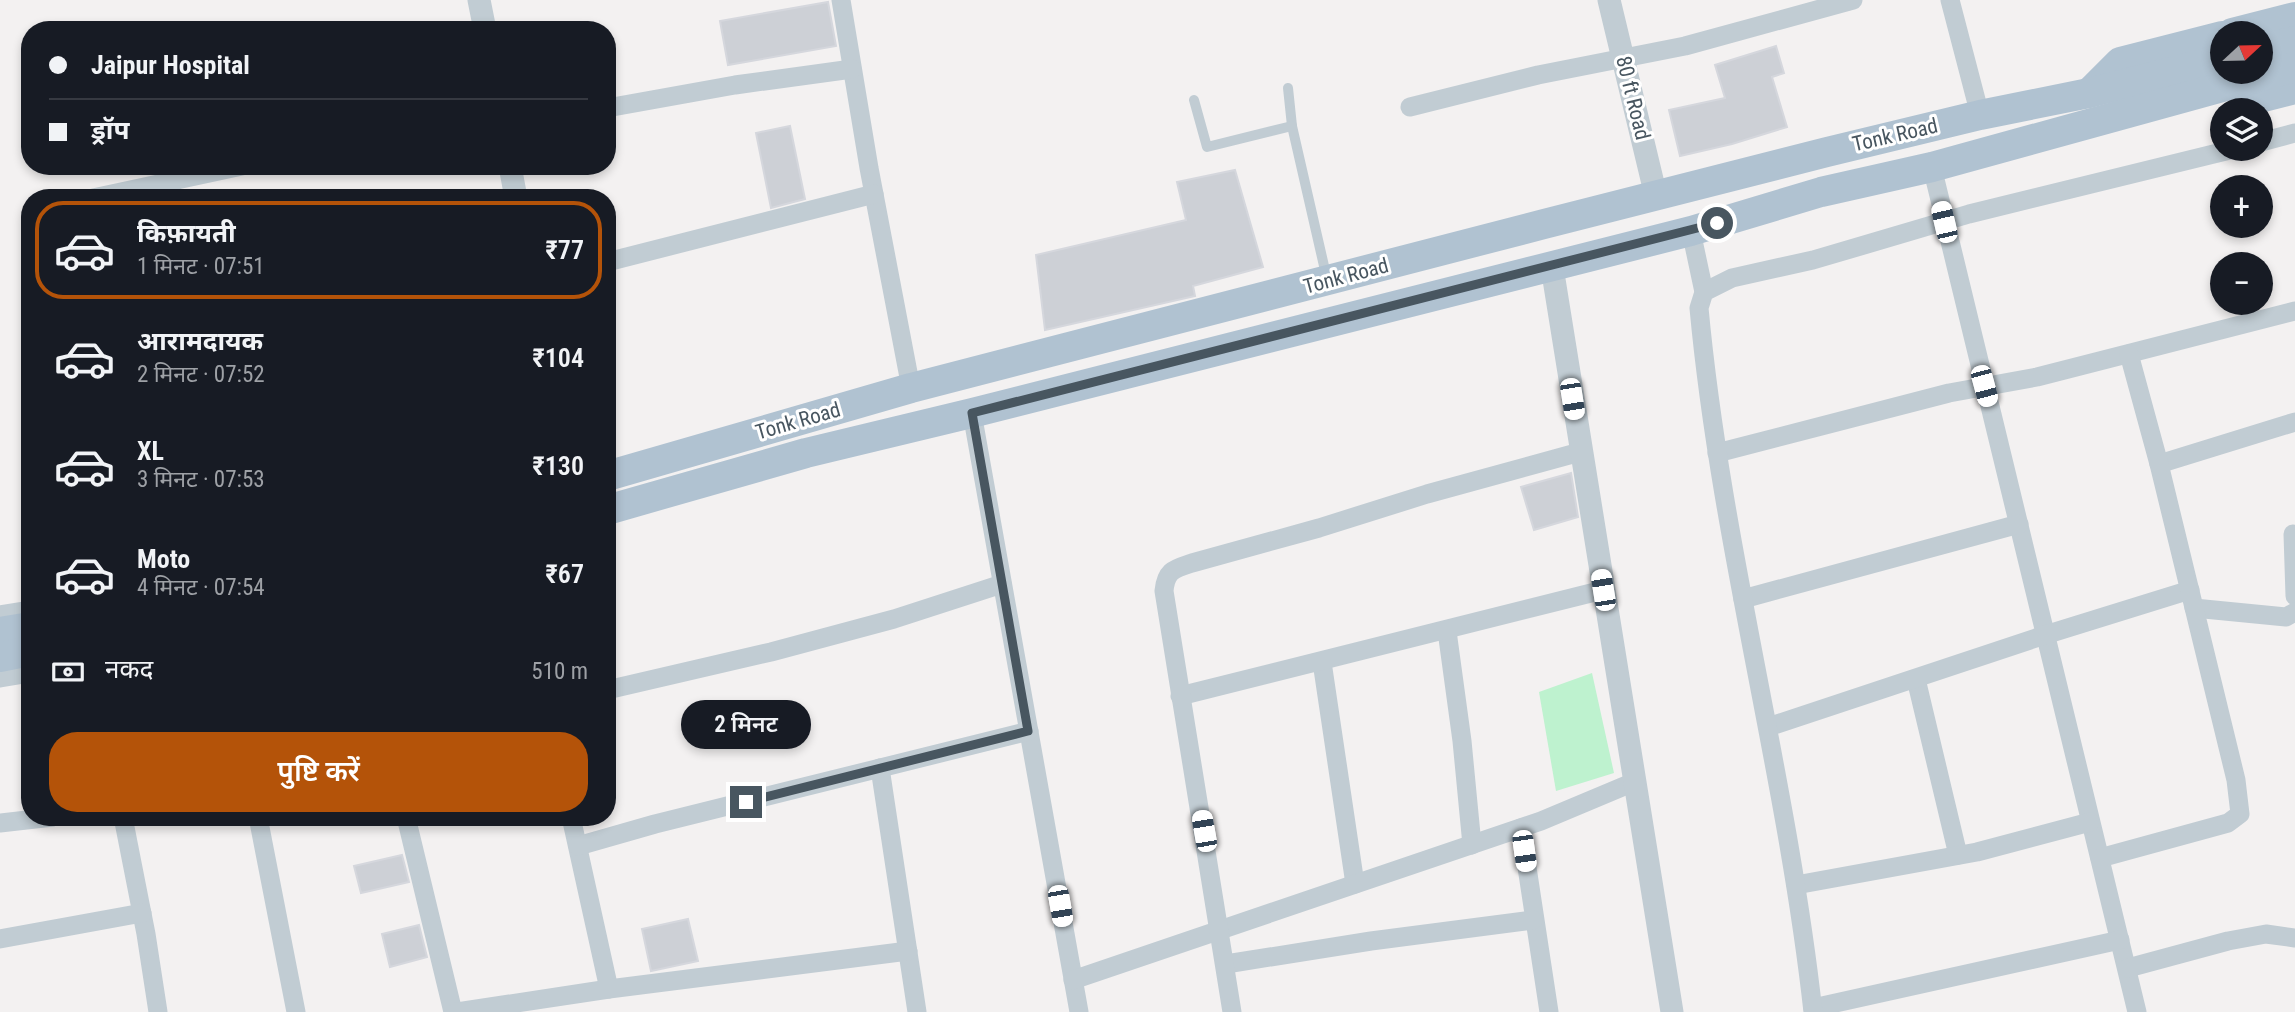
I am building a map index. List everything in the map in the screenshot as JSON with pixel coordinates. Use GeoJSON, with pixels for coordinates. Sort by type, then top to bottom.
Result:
{"type":"FeatureCollection","features":[{"type":"Feature","properties":{"kind":"main road"},"geometry":{"type":"LineString","coordinates":[[2273,23],[2295,17]]}},
{"type":"Feature","properties":{"kind":"main road"},"geometry":{"type":"LineString","coordinates":[[2273,46],[2295,40]]}},
{"type":"Feature","properties":{"kind":"main road","name":"Tonk Road"},"geometry":{"type":"LineString","coordinates":[[616,473],[911,388],[1327,280],[1980,115],[2089,93],[2120,62],[2210,53]]}},
{"type":"Feature","properties":{"kind":"main road","name":"Tonk Road"},"geometry":{"type":"LineString","coordinates":[[616,507],[806,453],[1691,231],[1821,192],[1932,167],[2295,67]]}},
{"type":"Feature","properties":{"kind":"main road"},"geometry":{"type":"LineString","coordinates":[[2084,125],[2127,129],[2295,89]]}},
{"type":"Feature","properties":{"kind":"main road"},"geometry":{"type":"LineString","coordinates":[[0,632],[21,628]]}},
{"type":"Feature","properties":{"kind":"main road"},"geometry":{"type":"LineString","coordinates":[[0,657],[21,653]]}},
{"type":"Feature","properties":{"kind":"street"},"geometry":{"type":"LineString","coordinates":[[479,0],[483,21]]}},
{"type":"Feature","properties":{"kind":"street"},"geometry":{"type":"LineString","coordinates":[[841,0],[911,388]]}},
{"type":"Feature","properties":{"kind":"street","name":"80 ft Road"},"geometry":{"type":"LineString","coordinates":[[1609,0],[1656,196]]}},
{"type":"Feature","properties":{"kind":"street"},"geometry":{"type":"LineString","coordinates":[[1409,107],[1538,75],[1685,46],[1853,0]]}},
{"type":"Feature","properties":{"kind":"street"},"geometry":{"type":"LineString","coordinates":[[1950,0],[1980,115]]}},
{"type":"Feature","properties":{"kind":"street"},"geometry":{"type":"LineString","coordinates":[[616,106],[735,85],[852,69]]}},
{"type":"Feature","properties":{"kind":"street"},"geometry":{"type":"LineString","coordinates":[[2273,139],[2295,133]]}},
{"type":"Feature","properties":{"kind":"street"},"geometry":{"type":"LineString","coordinates":[[1704,292],[1732,278],[1813,260],[1944,222],[2210,155]]}},
{"type":"Feature","properties":{"kind":"street"},"geometry":{"type":"LineString","coordinates":[[1932,167],[2137,1012]]}},
{"type":"Feature","properties":{"kind":"street"},"geometry":{"type":"LineString","coordinates":[[136,189],[202,175]]}},
{"type":"Feature","properties":{"kind":"street"},"geometry":{"type":"LineString","coordinates":[[616,259],[874,194]]}},
{"type":"Feature","properties":{"kind":"street"},"geometry":{"type":"LineString","coordinates":[[1691,231],[1704,292],[1699,308],[1717,453],[1797,885],[1813,1010],[2120,940]]}},
{"type":"Feature","properties":{"kind":"street"},"geometry":{"type":"LineString","coordinates":[[1552,267],[1672,1012]]}},
{"type":"Feature","properties":{"kind":"street"},"geometry":{"type":"LineString","coordinates":[[1717,453],[1936,396],[2036,377],[2129,354],[2295,310]]}},
{"type":"Feature","properties":{"kind":"street"},"geometry":{"type":"LineString","coordinates":[[2099,858],[2228,823],[2240,814],[2236,780],[2159,464],[2129,354]]}},
{"type":"Feature","properties":{"kind":"street"},"geometry":{"type":"LineString","coordinates":[[972,413],[1079,1012]]}},
{"type":"Feature","properties":{"kind":"street"},"geometry":{"type":"LineString","coordinates":[[2159,464],[2295,422]]}},
{"type":"Feature","properties":{"kind":"street"},"geometry":{"type":"LineString","coordinates":[[1233,1012],[1180,696],[1164,591],[1166,579],[1173,570],[1427,494],[1580,452]]}},
{"type":"Feature","properties":{"kind":"street"},"geometry":{"type":"LineString","coordinates":[[1743,599],[2019,524]]}},
{"type":"Feature","properties":{"kind":"street"},"geometry":{"type":"LineString","coordinates":[[2293,534],[2295,596]]}},
{"type":"Feature","properties":{"kind":"street"},"geometry":{"type":"LineString","coordinates":[[616,688],[771,652],[882,622],[1002,583]]}},
{"type":"Feature","properties":{"kind":"street"},"geometry":{"type":"LineString","coordinates":[[1180,696],[1603,590]]}},
{"type":"Feature","properties":{"kind":"street"},"geometry":{"type":"LineString","coordinates":[[1768,727],[2045,635],[2192,599],[2286,617],[2295,612]]}},
{"type":"Feature","properties":{"kind":"street"},"geometry":{"type":"LineString","coordinates":[[0,617],[21,614]]}},
{"type":"Feature","properties":{"kind":"street"},"geometry":{"type":"LineString","coordinates":[[1447,631],[1462,741],[1472,845]]}},
{"type":"Feature","properties":{"kind":"street"},"geometry":{"type":"LineString","coordinates":[[1322,662],[1355,884]]}},
{"type":"Feature","properties":{"kind":"street"},"geometry":{"type":"LineString","coordinates":[[0,676],[21,672]]}},
{"type":"Feature","properties":{"kind":"street"},"geometry":{"type":"LineString","coordinates":[[1916,679],[1958,855]]}},
{"type":"Feature","properties":{"kind":"street"},"geometry":{"type":"LineString","coordinates":[[578,846],[655,824],[1028,731]]}},
{"type":"Feature","properties":{"kind":"street"},"geometry":{"type":"LineString","coordinates":[[880,768],[918,1012]]}},
{"type":"Feature","properties":{"kind":"street"},"geometry":{"type":"LineString","coordinates":[[1073,980],[1521,828],[1634,782]]}},
{"type":"Feature","properties":{"kind":"street"},"geometry":{"type":"LineString","coordinates":[[0,823],[21,821]]}},
{"type":"Feature","properties":{"kind":"street"},"geometry":{"type":"LineString","coordinates":[[1797,885],[1958,855],[2090,822]]}},
{"type":"Feature","properties":{"kind":"street"},"geometry":{"type":"LineString","coordinates":[[125,826],[158,1012]]}},
{"type":"Feature","properties":{"kind":"street"},"geometry":{"type":"LineString","coordinates":[[260,826],[296,1012]]}},
{"type":"Feature","properties":{"kind":"street"},"geometry":{"type":"LineString","coordinates":[[408,826],[455,1012],[609,989],[908,951]]}},
{"type":"Feature","properties":{"kind":"street"},"geometry":{"type":"LineString","coordinates":[[573,826],[609,989]]}},
{"type":"Feature","properties":{"kind":"street"},"geometry":{"type":"LineString","coordinates":[[1521,828],[1549,1012]]}},
{"type":"Feature","properties":{"kind":"street"},"geometry":{"type":"LineString","coordinates":[[0,939],[142,913]]}},
{"type":"Feature","properties":{"kind":"street"},"geometry":{"type":"LineString","coordinates":[[1226,964],[1371,941],[1533,920]]}},
{"type":"Feature","properties":{"kind":"street"},"geometry":{"type":"LineString","coordinates":[[2127,968],[2228,941],[2266,934],[2295,939]]}},
{"type":"Feature","properties":{"kind":"lane"},"geometry":{"type":"LineString","coordinates":[[1287,88],[1292,126],[1327,280]]}},
{"type":"Feature","properties":{"kind":"lane"},"geometry":{"type":"LineString","coordinates":[[1194,100],[1207,147],[1292,126]]}},
{"type":"Feature","properties":{"kind":"green space"},"geometry":{"type":"Polygon","coordinates":[[[1592,673],[1614,773],[1556,791],[1539,692],[1592,673]]]}},
{"type":"Feature","properties":{"kind":"building"},"geometry":{"type":"Polygon","coordinates":[[[828,2],[836,46],[728,65],[720,21],[828,2]]]}},
{"type":"Feature","properties":{"kind":"building"},"geometry":{"type":"Polygon","coordinates":[[[1776,46],[1784,73],[1772,77],[1787,127],[1680,156],[1669,110],[1725,98],[1715,65],[1776,46]]]}},
{"type":"Feature","properties":{"kind":"building"},"geometry":{"type":"Polygon","coordinates":[[[790,126],[805,199],[771,208],[756,133],[790,126]]]}},
{"type":"Feature","properties":{"kind":"building"},"geometry":{"type":"Polygon","coordinates":[[[1235,170],[1263,267],[1193,286],[1195,296],[1045,330],[1036,255],[1186,220],[1177,182],[1235,170]]]}},
{"type":"Feature","properties":{"kind":"building"},"geometry":{"type":"Polygon","coordinates":[[[1571,473],[1578,517],[1534,530],[1521,487],[1571,473]]]}},
{"type":"Feature","properties":{"kind":"building"},"geometry":{"type":"Polygon","coordinates":[[[402,855],[409,882],[361,893],[354,866],[402,855]]]}},
{"type":"Feature","properties":{"kind":"building"},"geometry":{"type":"Polygon","coordinates":[[[688,919],[698,961],[651,971],[642,929],[688,919]]]}},
{"type":"Feature","properties":{"kind":"building"},"geometry":{"type":"Polygon","coordinates":[[[419,925],[427,957],[390,967],[382,934],[419,925]]]}},
{"type":"Feature","properties":{"kind":"route"},"geometry":{"type":"LineString","coordinates":[[746,802],[1028,731],[972,413],[1717,223]]}}]}
